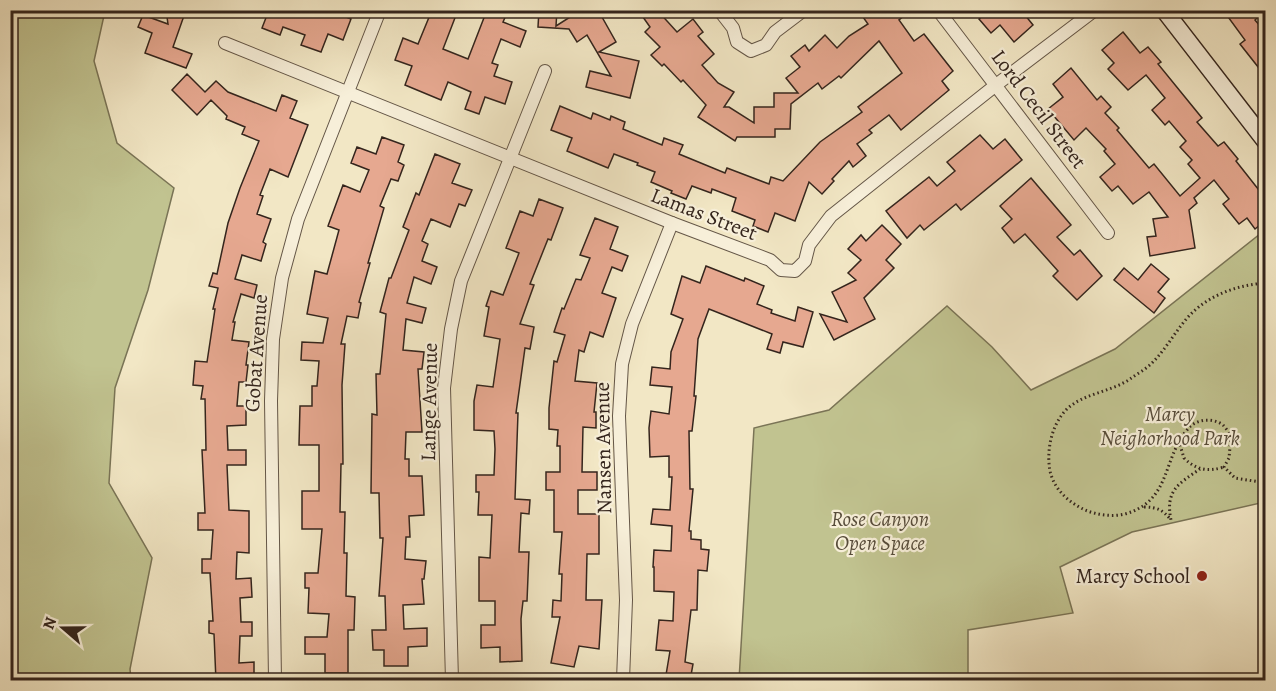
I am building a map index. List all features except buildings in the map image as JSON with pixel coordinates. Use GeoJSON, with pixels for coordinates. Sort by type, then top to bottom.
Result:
{"type":"FeatureCollection","features":[{"type":"Feature","properties":{"kind":"street","name":"Gobat Avenue"},"geometry":{"type":"LineString","coordinates":[[275,681],[271,401],[273,339],[282,278],[298,219],[380,10]]}},
{"type":"Feature","properties":{"kind":"street"},"geometry":{"type":"LineString","coordinates":[[719,10],[733,28],[737,42],[751,51],[766,45],[775,32],[804,10]]}},
{"type":"Feature","properties":{"kind":"street","name":"Lord Cecil Street"},"geometry":{"type":"LineString","coordinates":[[938,10],[1108,233]]}},
{"type":"Feature","properties":{"kind":"street","name":"Lamas Street"},"geometry":{"type":"LineString","coordinates":[[225,43],[672,223],[770,260],[781,270],[795,271],[805,261],[809,245],[831,216],[1095,10]]}},
{"type":"Feature","properties":{"kind":"street"},"geometry":{"type":"LineString","coordinates":[[1164,10],[1266,142]]}},
{"type":"Feature","properties":{"kind":"street","name":"Lange Avenue"},"geometry":{"type":"LineString","coordinates":[[452,681],[444,388],[451,329],[461,281],[545,71]]}},
{"type":"Feature","properties":{"kind":"street","name":"Nansen Avenue"},"geometry":{"type":"LineString","coordinates":[[623,681],[626,600],[620,416],[622,364],[632,324],[672,223]]}},
{"type":"Feature","properties":{"kind":"path"},"geometry":{"type":"LineString","coordinates":[[1200,469],[1172,492],[1169,501],[1171,520],[1164,511],[1155,507],[1143,507],[1116,516],[1089,512],[1064,496],[1050,473],[1049,446],[1059,419],[1068,408],[1081,400],[1127,381],[1151,365],[1190,315],[1201,305],[1218,294],[1237,287],[1266,283]]}},
{"type":"Feature","properties":{"kind":"path"},"geometry":{"type":"LineString","coordinates":[[1143,507],[1159,490],[1180,442],[1187,429],[1199,421],[1212,420],[1224,426],[1231,436],[1229,459],[1224,467],[1215,470],[1200,469],[1184,458],[1180,452],[1180,442]]}},
{"type":"Feature","properties":{"kind":"path"},"geometry":{"type":"LineString","coordinates":[[1224,467],[1234,478],[1266,483]]}},
{"type":"Feature","properties":{"kind":"green space"},"geometry":{"type":"Polygon","coordinates":[[[10,11],[105,11],[94,61],[117,143],[174,188],[148,290],[115,388],[109,483],[152,558],[130,669],[131,680],[11,680],[10,11]]]}},
{"type":"Feature","properties":{"kind":"green space","name":"Rose Canyon Open Space"},"geometry":{"type":"Polygon","coordinates":[[[1265,230],[1265,502],[1132,532],[1060,567],[1073,613],[968,630],[968,680],[739,680],[754,428],[829,410],[947,306],[992,347],[1031,390],[1115,349],[1265,230]]]}},
{"type":"Feature","properties":{"kind":"place","name":"Marcy School"},"geometry":{"type":"Point","coordinates":[1202,576]}},
{"type":"Feature","properties":{"kind":"park label","name":"Marcy Neighorhood Park"},"geometry":{"type":"Point","coordinates":[1170,426]}}]}
